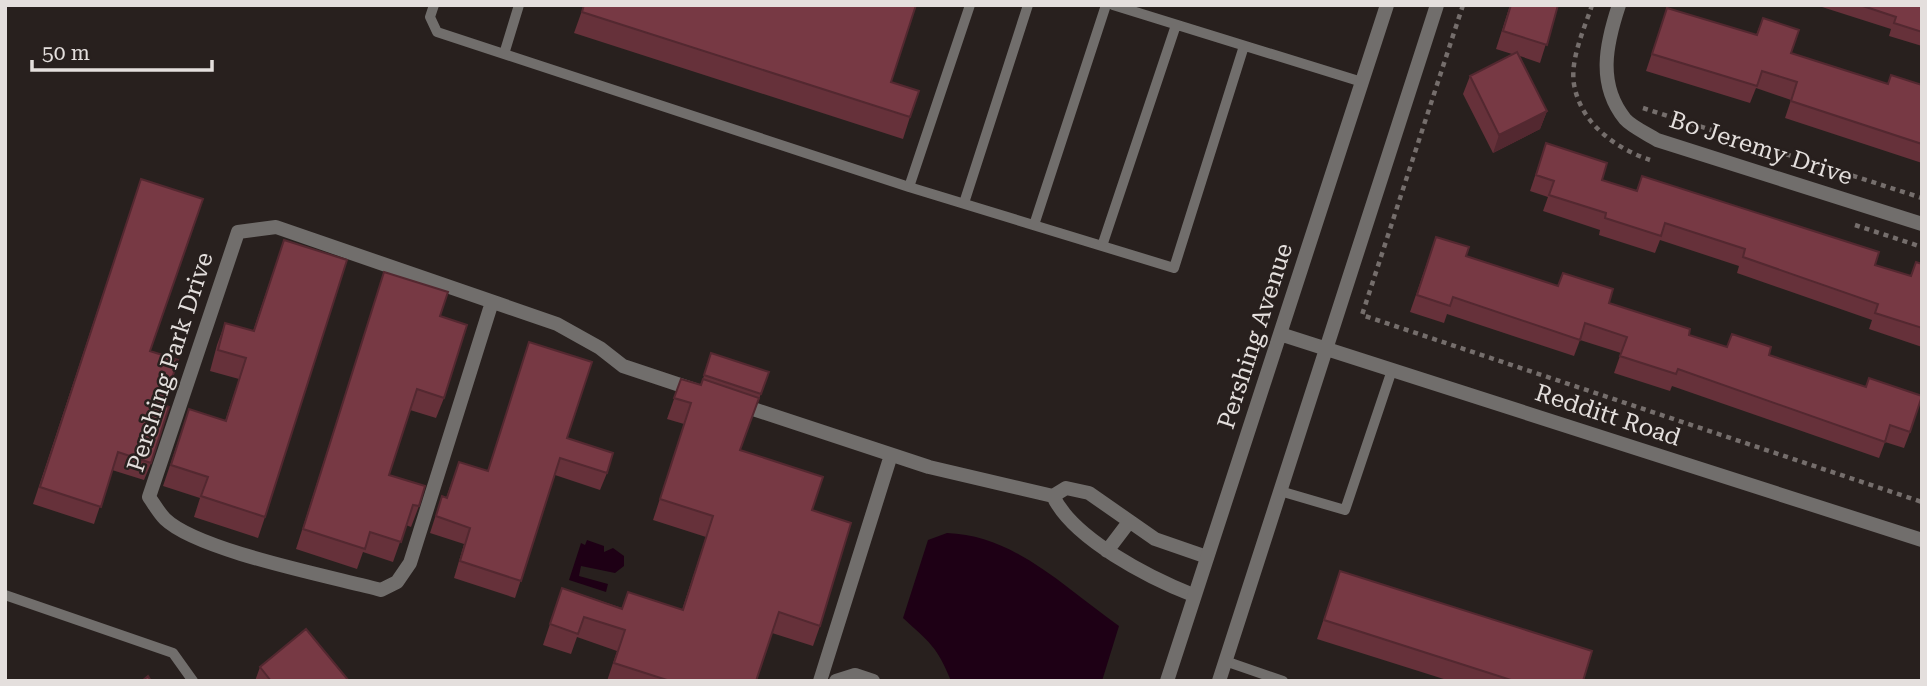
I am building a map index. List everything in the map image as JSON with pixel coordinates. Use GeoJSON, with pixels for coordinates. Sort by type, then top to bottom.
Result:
{"type":"FeatureCollection","features":[{"type":"Feature","properties":{"kind":"street","name":"Pershing Avenue"},"geometry":{"type":"LineString","coordinates":[[1167,681],[1387,5]]}},
{"type":"Feature","properties":{"kind":"street"},"geometry":{"type":"LineString","coordinates":[[1219,681],[1437,5]]}},
{"type":"Feature","properties":{"kind":"street","name":"Bo Jeremy Drive"},"geometry":{"type":"LineString","coordinates":[[1619,5],[1606,43],[1606,82],[1626,120],[1657,140],[1922,224]]}},
{"type":"Feature","properties":{"kind":"street","name":"Pershing Park Drive"},"geometry":{"type":"LineString","coordinates":[[492,302],[410,563],[397,582],[381,590],[224,548],[189,534],[166,520],[149,497],[238,232],[276,227],[556,324],[600,348],[623,366],[891,455],[929,467],[1053,496],[1066,488],[1089,493],[1155,539],[1207,557]]}},
{"type":"Feature","properties":{"kind":"street","name":"Redditt Road"},"geometry":{"type":"LineString","coordinates":[[1280,334],[1922,540]]}},
{"type":"Feature","properties":{"kind":"street"},"geometry":{"type":"LineString","coordinates":[[820,681],[891,455]]}},
{"type":"Feature","properties":{"kind":"street"},"geometry":{"type":"LineString","coordinates":[[1053,496],[1060,510],[1107,551],[1154,579],[1194,595]]}},
{"type":"Feature","properties":{"kind":"street"},"geometry":{"type":"LineString","coordinates":[[1107,551],[1129,522]]}},
{"type":"Feature","properties":{"kind":"street"},"geometry":{"type":"LineString","coordinates":[[836,681],[855,675],[873,681]]}},
{"type":"Feature","properties":{"kind":"lane"},"geometry":{"type":"LineString","coordinates":[[434,5],[430,17],[437,32],[909,187],[1174,268],[1244,46]]}},
{"type":"Feature","properties":{"kind":"lane"},"geometry":{"type":"LineString","coordinates":[[504,54],[519,5]]}},
{"type":"Feature","properties":{"kind":"lane"},"geometry":{"type":"LineString","coordinates":[[909,187],[970,5]]}},
{"type":"Feature","properties":{"kind":"lane"},"geometry":{"type":"LineString","coordinates":[[964,202],[1028,5]]}},
{"type":"Feature","properties":{"kind":"lane"},"geometry":{"type":"LineString","coordinates":[[1034,225],[1106,5]]}},
{"type":"Feature","properties":{"kind":"lane"},"geometry":{"type":"LineString","coordinates":[[1113,5],[1362,82]]}},
{"type":"Feature","properties":{"kind":"lane"},"geometry":{"type":"LineString","coordinates":[[1102,246],[1176,25]]}},
{"type":"Feature","properties":{"kind":"lane"},"geometry":{"type":"LineString","coordinates":[[1280,491],[1345,510],[1392,370]]}},
{"type":"Feature","properties":{"kind":"lane"},"geometry":{"type":"LineString","coordinates":[[5,595],[173,653],[193,681]]}},
{"type":"Feature","properties":{"kind":"lane"},"geometry":{"type":"LineString","coordinates":[[1225,661],[1283,681]]}},
{"type":"Feature","properties":{"kind":"path"},"geometry":{"type":"LineString","coordinates":[[1462,5],[1362,315],[1922,502]]}},
{"type":"Feature","properties":{"kind":"path"},"geometry":{"type":"LineString","coordinates":[[1639,106],[1922,198]]}},
{"type":"Feature","properties":{"kind":"shaded area"},"geometry":{"type":"Polygon","coordinates":[[[947,533],[972,536],[1017,554],[1039,566],[1119,626],[1102,681],[951,681],[932,645],[903,618],[928,540],[947,533]]]}},
{"type":"Feature","properties":{"kind":"shaded area"},"geometry":{"type":"Polygon","coordinates":[[[587,540],[604,546],[604,552],[613,548],[624,556],[624,566],[615,573],[581,566],[579,576],[608,584],[606,592],[569,580],[581,543],[585,545],[587,540]]]}},
{"type":"Feature","properties":{"kind":"building"},"geometry":{"type":"Polygon","coordinates":[[[584,5],[916,5],[891,82],[919,91],[910,117],[582,12],[584,5]]]}},
{"type":"Feature","properties":{"kind":"building"},"geometry":{"type":"Polygon","coordinates":[[[1511,5],[1558,5],[1547,45],[1503,31],[1511,5]]]}},
{"type":"Feature","properties":{"kind":"building"},"geometry":{"type":"Polygon","coordinates":[[[1860,5],[1922,5],[1922,32],[1894,23],[1896,17],[1860,5]]]}},
{"type":"Feature","properties":{"kind":"building"},"geometry":{"type":"Polygon","coordinates":[[[1667,8],[1757,35],[1763,18],[1799,30],[1791,53],[1888,84],[1891,75],[1922,85],[1922,144],[1791,101],[1797,82],[1762,71],[1757,86],[1652,54],[1667,8]]]}},
{"type":"Feature","properties":{"kind":"building"},"geometry":{"type":"Polygon","coordinates":[[[1517,52],[1547,111],[1499,135],[1470,76],[1517,52]]]}},
{"type":"Feature","properties":{"kind":"building"},"geometry":{"type":"Polygon","coordinates":[[[1546,143],[1607,163],[1602,180],[1637,191],[1642,176],[1879,252],[1875,265],[1911,276],[1916,262],[1922,264],[1922,328],[1875,313],[1878,304],[1743,257],[1745,249],[1665,223],[1661,236],[1605,218],[1606,213],[1549,195],[1554,181],[1536,175],[1546,143]]]}},
{"type":"Feature","properties":{"kind":"building"},"geometry":{"type":"Polygon","coordinates":[[[141,179],[203,199],[150,351],[178,360],[163,405],[169,407],[151,463],[118,452],[101,507],[40,487],[141,179]]]}},
{"type":"Feature","properties":{"kind":"building"},"geometry":{"type":"Polygon","coordinates":[[[1436,237],[1469,247],[1466,256],[1558,286],[1563,273],[1613,289],[1609,303],[1690,329],[1689,335],[1727,347],[1732,334],[1771,347],[1769,355],[1866,387],[1869,378],[1922,396],[1910,432],[1890,425],[1885,442],[1678,369],[1676,374],[1620,356],[1627,337],[1585,323],[1580,340],[1453,297],[1450,306],[1417,295],[1436,237]]]}},
{"type":"Feature","properties":{"kind":"building"},"geometry":{"type":"Polygon","coordinates":[[[284,240],[347,260],[265,517],[201,496],[208,477],[171,465],[189,409],[226,421],[246,358],[218,350],[225,323],[254,331],[284,240]]]}},
{"type":"Feature","properties":{"kind":"building"},"geometry":{"type":"Polygon","coordinates":[[[384,272],[448,292],[440,316],[467,325],[444,398],[417,389],[389,475],[425,486],[419,506],[413,505],[401,542],[370,532],[365,549],[303,529],[384,272]]]}},
{"type":"Feature","properties":{"kind":"building"},"geometry":{"type":"Polygon","coordinates":[[[529,342],[592,362],[567,438],[613,453],[607,473],[560,458],[521,581],[460,561],[470,528],[436,516],[442,496],[447,498],[459,462],[488,471],[529,342]]]}},
{"type":"Feature","properties":{"kind":"building"},"geometry":{"type":"Polygon","coordinates":[[[711,353],[769,372],[761,394],[704,375],[711,353]]]}},
{"type":"Feature","properties":{"kind":"building"},"geometry":{"type":"Polygon","coordinates":[[[681,379],[701,385],[703,379],[759,398],[740,450],[823,477],[812,510],[851,523],[820,626],[779,612],[756,681],[670,681],[614,663],[625,630],[584,617],[578,634],[550,624],[562,588],[622,609],[628,592],[683,610],[713,516],[660,499],[691,403],[674,398],[681,379]]]}},
{"type":"Feature","properties":{"kind":"building"},"geometry":{"type":"Polygon","coordinates":[[[1340,571],[1592,651],[1583,681],[1514,681],[1324,620],[1340,571]]]}},
{"type":"Feature","properties":{"kind":"building"},"geometry":{"type":"Polygon","coordinates":[[[306,629],[349,681],[271,681],[260,667],[306,629]]]}}]}
